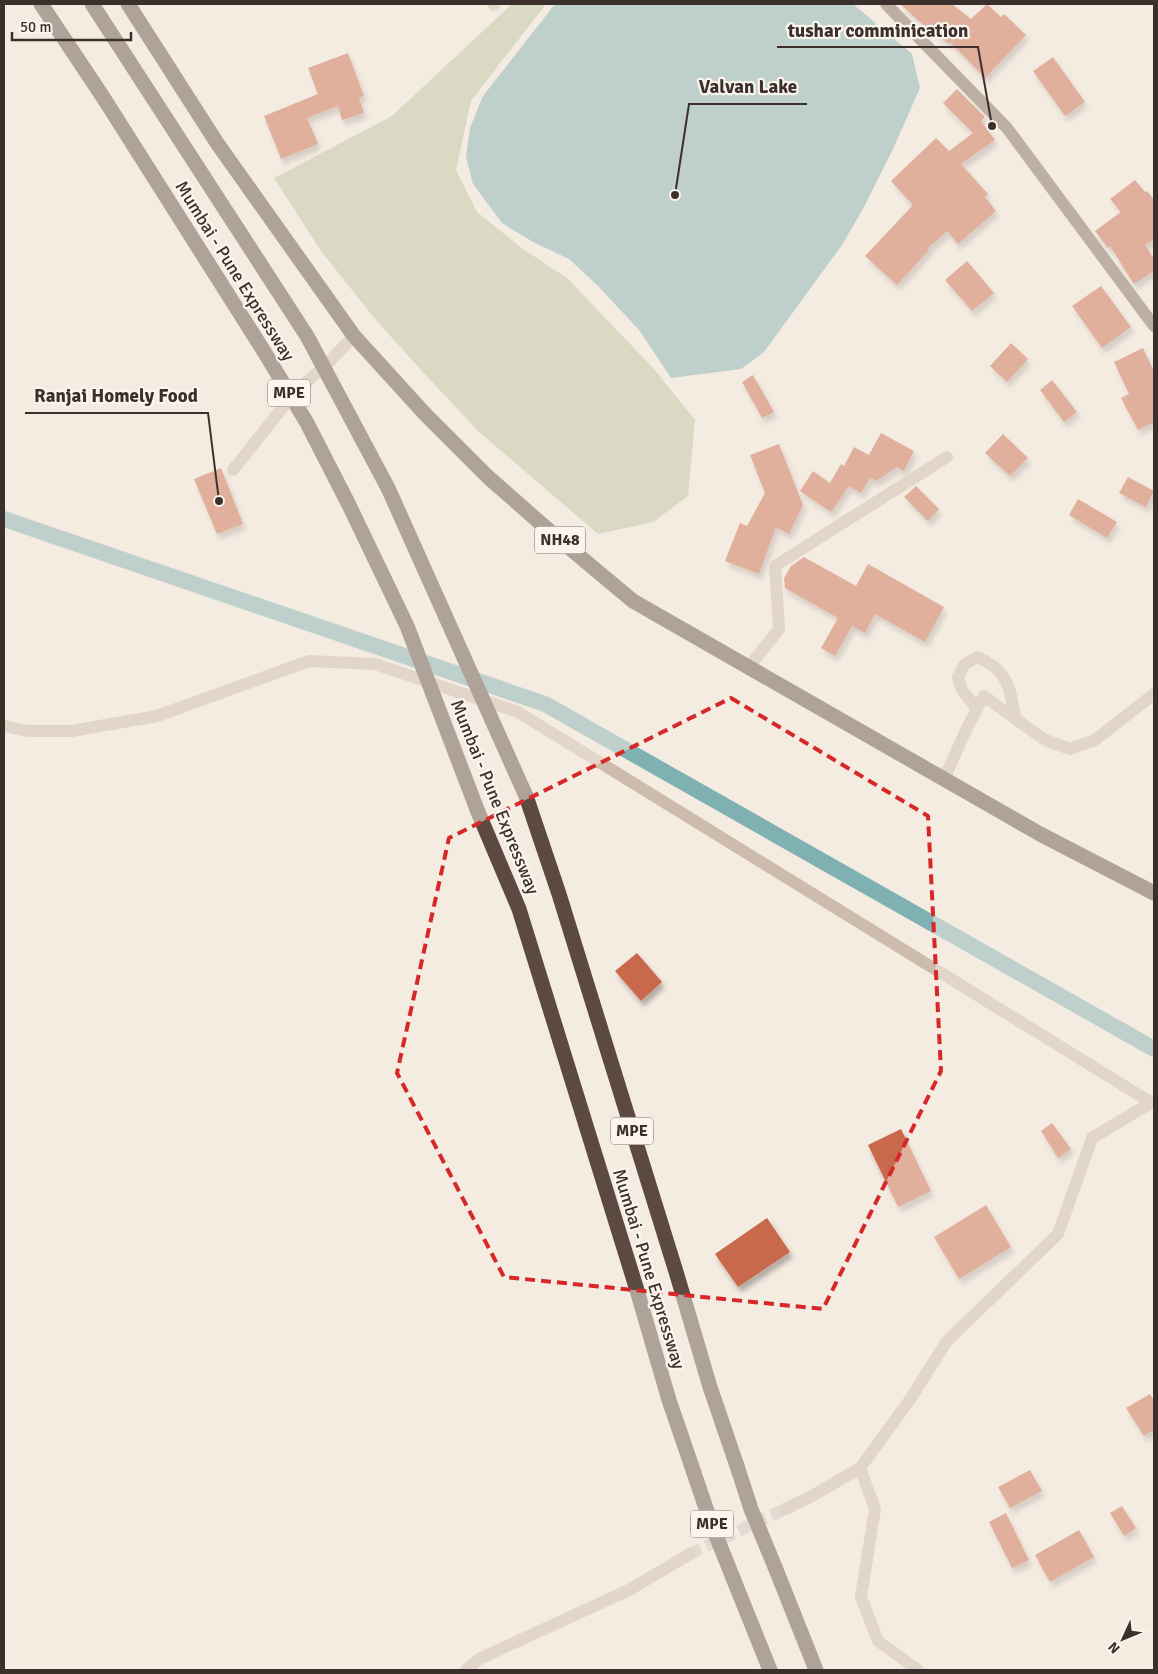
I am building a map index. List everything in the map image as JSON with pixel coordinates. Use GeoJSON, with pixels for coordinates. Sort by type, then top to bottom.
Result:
{"type":"FeatureCollection","features":[{"type":"Feature","properties":{"kind":"highway","name":"Mumbai - Pune Expressway"},"geometry":{"type":"LineString","coordinates":[[40,4],[103,97],[265,353],[307,424],[408,626],[478,812],[519,909],[669,1400],[711,1524],[770,1670]]}},
{"type":"Feature","properties":{"kind":"highway","name":"Mumbai - Pune Expressway"},"geometry":{"type":"LineString","coordinates":[[92,4],[307,336],[388,488],[526,796],[560,894],[710,1387],[736,1466],[751,1509],[816,1670]]}},
{"type":"Feature","properties":{"kind":"highway","name":"NH48"},"geometry":{"type":"LineString","coordinates":[[128,4],[217,143],[354,336],[425,414],[474,464],[561,541],[633,601],[1040,834],[1154,893]]}},
{"type":"Feature","properties":{"kind":"main road"},"geometry":{"type":"LineString","coordinates":[[886,4],[1006,128],[1154,326]]}},
{"type":"Feature","properties":{"kind":"street"},"geometry":{"type":"LineString","coordinates":[[233,470],[295,392],[325,366],[354,336]]}},
{"type":"Feature","properties":{"kind":"street"},"geometry":{"type":"LineString","coordinates":[[749,667],[779,629],[775,566],[947,457]]}},
{"type":"Feature","properties":{"kind":"street"},"geometry":{"type":"LineString","coordinates":[[977,709],[962,690],[958,677],[964,665],[977,657],[992,663],[1006,678],[1016,720]]}},
{"type":"Feature","properties":{"kind":"street"},"geometry":{"type":"LineString","coordinates":[[4,726],[27,731],[72,731],[157,716],[309,661],[376,664],[518,712],[1153,1102],[1092,1138],[1058,1234],[947,1341],[909,1401],[860,1468],[812,1496],[785,1509]]}},
{"type":"Feature","properties":{"kind":"street"},"geometry":{"type":"LineString","coordinates":[[944,779],[984,696],[1045,740],[1070,750],[1095,740],[1154,694]]}},
{"type":"Feature","properties":{"kind":"street"},"geometry":{"type":"LineString","coordinates":[[860,1468],[875,1509],[861,1596],[878,1641],[918,1670]]}},
{"type":"Feature","properties":{"kind":"street"},"geometry":{"type":"LineString","coordinates":[[466,1670],[479,1659],[629,1590],[690,1554]]}},
{"type":"Feature","properties":{"kind":"highlighted area"},"geometry":{"type":"Polygon","coordinates":[[[731,698],[928,816],[941,1071],[823,1309],[504,1277],[397,1073],[449,838],[731,698]]]}},
{"type":"Feature","properties":{"kind":"green space"},"geometry":{"type":"Polygon","coordinates":[[[512,4],[546,4],[471,101],[456,170],[477,212],[523,249],[567,278],[654,369],[695,420],[688,496],[653,522],[598,534],[479,432],[421,370],[375,319],[321,251],[274,178],[392,116],[512,4]]]}},
{"type":"Feature","properties":{"kind":"water"},"geometry":{"type":"Polygon","coordinates":[[[555,4],[853,4],[912,54],[920,88],[893,149],[864,207],[842,245],[764,352],[741,369],[671,378],[639,330],[598,286],[569,259],[533,242],[502,223],[473,184],[466,157],[470,128],[483,96],[555,4]]]}},
{"type":"Feature","properties":{"kind":"building"},"geometry":{"type":"Polygon","coordinates":[[[900,4],[952,4],[971,19],[987,4],[1001,17],[1004,14],[1026,35],[985,78],[950,42],[949,44],[928,29],[900,4]]]}},
{"type":"Feature","properties":{"kind":"building"},"geometry":{"type":"Polygon","coordinates":[[[348,53],[364,96],[359,98],[364,113],[342,120],[338,106],[307,118],[318,144],[281,159],[264,116],[318,94],[308,68],[348,53]]]}},
{"type":"Feature","properties":{"kind":"building"},"geometry":{"type":"Polygon","coordinates":[[[1053,57],[1085,102],[1065,116],[1033,71],[1053,57]]]}},
{"type":"Feature","properties":{"kind":"building"},"geometry":{"type":"Polygon","coordinates":[[[957,89],[985,117],[981,121],[995,140],[961,164],[988,194],[985,197],[996,211],[958,244],[947,231],[928,248],[929,250],[897,285],[865,256],[913,205],[891,181],[936,138],[949,151],[973,133],[943,103],[957,89]]]}},
{"type":"Feature","properties":{"kind":"building"},"geometry":{"type":"Polygon","coordinates":[[[1135,180],[1154,200],[1154,239],[1145,245],[1154,259],[1154,271],[1134,284],[1110,246],[1108,248],[1095,231],[1121,212],[1110,199],[1135,180]]]}},
{"type":"Feature","properties":{"kind":"building"},"geometry":{"type":"Polygon","coordinates":[[[967,261],[994,293],[972,311],[945,280],[967,261]]]}},
{"type":"Feature","properties":{"kind":"building"},"geometry":{"type":"Polygon","coordinates":[[[1101,286],[1131,327],[1102,348],[1072,306],[1101,286]]]}},
{"type":"Feature","properties":{"kind":"building"},"geometry":{"type":"Polygon","coordinates":[[[1011,343],[1028,359],[1007,382],[990,366],[1011,343]]]}},
{"type":"Feature","properties":{"kind":"building"},"geometry":{"type":"Polygon","coordinates":[[[1143,348],[1154,372],[1154,422],[1138,430],[1121,398],[1129,394],[1114,362],[1143,348]]]}},
{"type":"Feature","properties":{"kind":"building"},"geometry":{"type":"Polygon","coordinates":[[[753,375],[774,412],[762,418],[742,382],[753,375]]]}},
{"type":"Feature","properties":{"kind":"building"},"geometry":{"type":"Polygon","coordinates":[[[1052,380],[1077,412],[1064,422],[1040,390],[1052,380]]]}},
{"type":"Feature","properties":{"kind":"building"},"geometry":{"type":"Polygon","coordinates":[[[881,433],[914,451],[904,471],[897,467],[876,481],[870,478],[861,493],[849,486],[831,512],[800,491],[813,471],[830,483],[841,464],[844,466],[854,447],[869,455],[881,433]]]}},
{"type":"Feature","properties":{"kind":"building"},"geometry":{"type":"Polygon","coordinates":[[[1003,434],[1028,458],[1010,476],[985,453],[1003,434]]]}},
{"type":"Feature","properties":{"kind":"building"},"geometry":{"type":"Polygon","coordinates":[[[779,444],[803,505],[789,534],[776,527],[759,574],[725,561],[740,523],[747,526],[765,493],[750,455],[779,444]]]}},
{"type":"Feature","properties":{"kind":"building"},"geometry":{"type":"Polygon","coordinates":[[[221,468],[243,524],[217,534],[194,479],[221,468]]]}},
{"type":"Feature","properties":{"kind":"building"},"geometry":{"type":"Polygon","coordinates":[[[1128,477],[1154,491],[1146,507],[1119,493],[1128,477]]]}},
{"type":"Feature","properties":{"kind":"building"},"geometry":{"type":"Polygon","coordinates":[[[916,486],[939,509],[928,521],[904,497],[916,486]]]}},
{"type":"Feature","properties":{"kind":"building"},"geometry":{"type":"Polygon","coordinates":[[[1078,499],[1117,522],[1107,538],[1069,515],[1078,499]]]}},
{"type":"Feature","properties":{"kind":"building"},"geometry":{"type":"Polygon","coordinates":[[[804,557],[856,586],[868,564],[944,607],[925,642],[875,614],[865,633],[852,626],[835,656],[821,648],[838,618],[785,588],[784,578],[791,566],[804,557]]]}},
{"type":"Feature","properties":{"kind":"building"},"geometry":{"type":"Polygon","coordinates":[[[637,953],[662,982],[641,1001],[615,971],[637,953]]]}},
{"type":"Feature","properties":{"kind":"building"},"geometry":{"type":"Polygon","coordinates":[[[1052,1123],[1071,1149],[1058,1158],[1041,1131],[1052,1123]]]}},
{"type":"Feature","properties":{"kind":"building"},"geometry":{"type":"Polygon","coordinates":[[[901,1129],[931,1191],[898,1207],[868,1145],[901,1129]]]}},
{"type":"Feature","properties":{"kind":"building"},"geometry":{"type":"Polygon","coordinates":[[[986,1205],[1011,1247],[959,1279],[934,1237],[986,1205]]]}},
{"type":"Feature","properties":{"kind":"building"},"geometry":{"type":"Polygon","coordinates":[[[767,1218],[790,1252],[738,1287],[715,1254],[767,1218]]]}},
{"type":"Feature","properties":{"kind":"building"},"geometry":{"type":"Polygon","coordinates":[[[1150,1394],[1154,1401],[1154,1430],[1144,1436],[1126,1408],[1150,1394]]]}},
{"type":"Feature","properties":{"kind":"building"},"geometry":{"type":"Polygon","coordinates":[[[1030,1470],[1042,1491],[1010,1508],[998,1487],[1030,1470]]]}},
{"type":"Feature","properties":{"kind":"building"},"geometry":{"type":"Polygon","coordinates":[[[1122,1506],[1136,1528],[1124,1536],[1110,1513],[1122,1506]]]}},
{"type":"Feature","properties":{"kind":"building"},"geometry":{"type":"Polygon","coordinates":[[[1006,1513],[1029,1560],[1012,1568],[989,1522],[1006,1513]]]}},
{"type":"Feature","properties":{"kind":"building"},"geometry":{"type":"Polygon","coordinates":[[[1079,1530],[1094,1557],[1050,1582],[1035,1555],[1079,1530]]]}},
{"type":"Feature","properties":{"kind":"waterway"},"geometry":{"type":"LineString","coordinates":[[4,519],[545,704],[1154,1049]]}},
{"type":"Feature","properties":{"kind":"tunnel"},"geometry":{"type":"LineString","coordinates":[[690,1554],[785,1509]]}},
{"type":"Feature","properties":{"kind":"place","name":"tushar comminication"},"geometry":{"type":"Point","coordinates":[992,126]}},
{"type":"Feature","properties":{"kind":"place","name":"Valvan Lake"},"geometry":{"type":"Point","coordinates":[675,195]}},
{"type":"Feature","properties":{"kind":"place","name":"Ranjai Homely Food"},"geometry":{"type":"Point","coordinates":[219,501]}}]}
